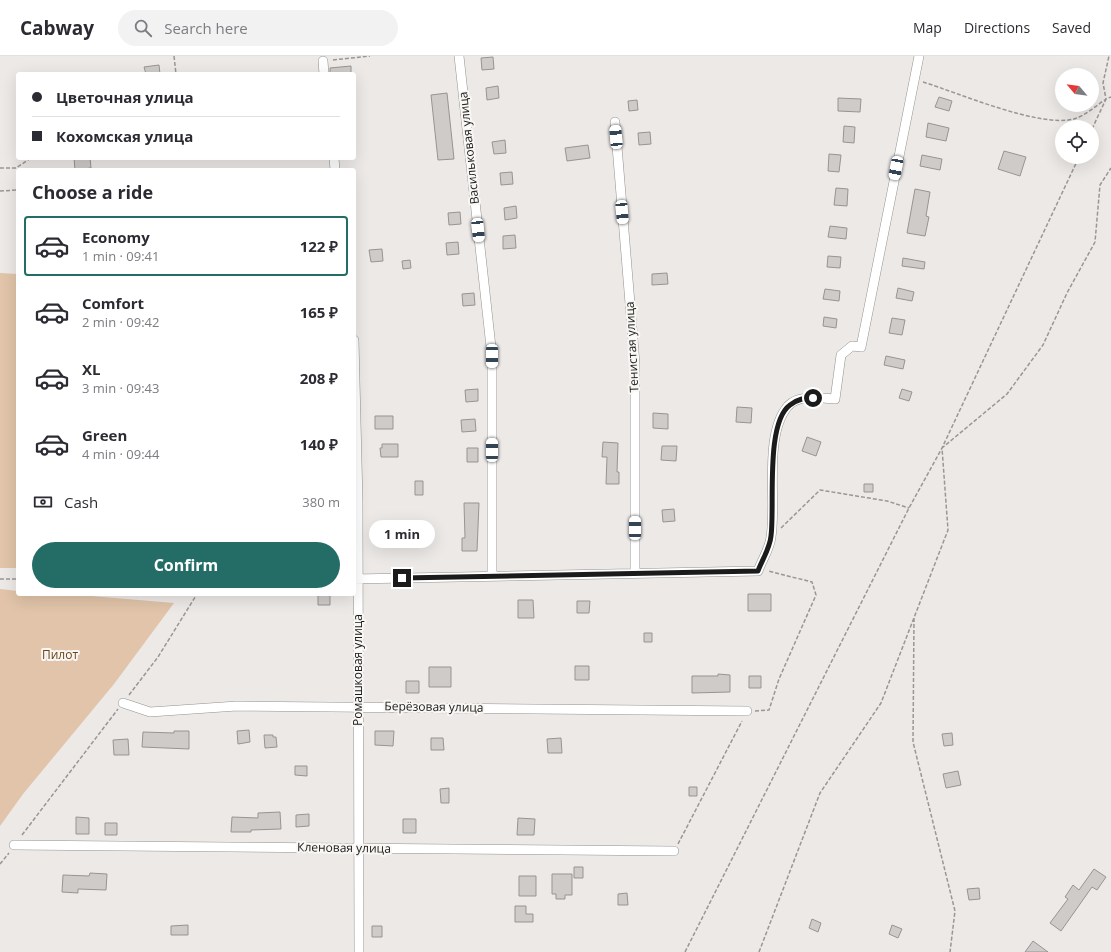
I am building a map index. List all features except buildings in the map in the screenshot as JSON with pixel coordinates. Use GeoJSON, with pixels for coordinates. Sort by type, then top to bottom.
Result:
{"type":"FeatureCollection","features":[{"type":"Feature","properties":{"kind":"street","name":"Васильковая улица"},"geometry":{"type":"LineString","coordinates":[[459,56],[492,356],[492,576]]}},
{"type":"Feature","properties":{"kind":"street"},"geometry":{"type":"LineString","coordinates":[[356,579],[758,571],[771,538],[774,444],[781,419],[789,405],[802,398],[835,399],[841,355],[852,346],[861,347],[913,79],[919,56]]}},
{"type":"Feature","properties":{"kind":"street"},"geometry":{"type":"LineString","coordinates":[[323,61],[324,72]]}},
{"type":"Feature","properties":{"kind":"street","name":"Тенистая улица"},"geometry":{"type":"LineString","coordinates":[[615,122],[635,364],[635,573]]}},
{"type":"Feature","properties":{"kind":"street","name":"Ромашковая улица"},"geometry":{"type":"LineString","coordinates":[[356,421],[358,502],[356,579],[359,952]]}},
{"type":"Feature","properties":{"kind":"street","name":"Берёзовая улица"},"geometry":{"type":"LineString","coordinates":[[123,703],[150,712],[237,706],[747,711]]}},
{"type":"Feature","properties":{"kind":"street","name":"Кленовая улица"},"geometry":{"type":"LineString","coordinates":[[14,845],[674,851]]}},
{"type":"Feature","properties":{"kind":"path"},"geometry":{"type":"LineString","coordinates":[[174,56],[176,72]]}},
{"type":"Feature","properties":{"kind":"path"},"geometry":{"type":"LineString","coordinates":[[323,61],[370,56]]}},
{"type":"Feature","properties":{"kind":"path"},"geometry":{"type":"LineString","coordinates":[[1096,120],[1106,99],[1104,83],[1109,56]]}},
{"type":"Feature","properties":{"kind":"path"},"geometry":{"type":"LineString","coordinates":[[913,79],[1017,114],[1049,120],[1075,119],[1111,97]]}},
{"type":"Feature","properties":{"kind":"path"},"geometry":{"type":"LineString","coordinates":[[0,168],[16,168],[28,160]]}},
{"type":"Feature","properties":{"kind":"path"},"geometry":{"type":"LineString","coordinates":[[685,952],[909,508],[942,448],[1076,164]]}},
{"type":"Feature","properties":{"kind":"path"},"geometry":{"type":"LineString","coordinates":[[942,448],[1007,394],[1043,345],[1067,293],[1095,242],[1100,185],[1111,168]]}},
{"type":"Feature","properties":{"kind":"path"},"geometry":{"type":"LineString","coordinates":[[0,191],[16,190]]}},
{"type":"Feature","properties":{"kind":"path"},"geometry":{"type":"LineString","coordinates":[[759,952],[820,793],[881,703],[948,530],[942,448]]}},
{"type":"Feature","properties":{"kind":"path"},"geometry":{"type":"LineString","coordinates":[[771,538],[820,490],[888,501],[909,508]]}},
{"type":"Feature","properties":{"kind":"path"},"geometry":{"type":"LineString","coordinates":[[674,851],[747,711],[769,710],[779,679],[816,595],[812,582],[772,571],[758,571]]}},
{"type":"Feature","properties":{"kind":"path"},"geometry":{"type":"LineString","coordinates":[[0,579],[16,579]]}},
{"type":"Feature","properties":{"kind":"path"},"geometry":{"type":"LineString","coordinates":[[0,864],[158,657],[196,596]]}},
{"type":"Feature","properties":{"kind":"path"},"geometry":{"type":"LineString","coordinates":[[914,616],[913,742],[955,911],[950,952]]}},
{"type":"Feature","properties":{"kind":"green space"},"geometry":{"type":"Polygon","coordinates":[[[0,273],[16,274],[16,568],[0,568],[0,273]]]}},
{"type":"Feature","properties":{"kind":"green space","name":"Пилот"},"geometry":{"type":"Polygon","coordinates":[[[0,589],[16,591],[16,596],[92,596],[174,603],[114,684],[23,794],[0,826],[0,589]]]}},
{"type":"Feature","properties":{"kind":"route"},"geometry":{"type":"LineString","coordinates":[[402,578],[758,571],[771,538],[774,444],[781,419],[789,405],[802,398],[813,398]]}}]}
